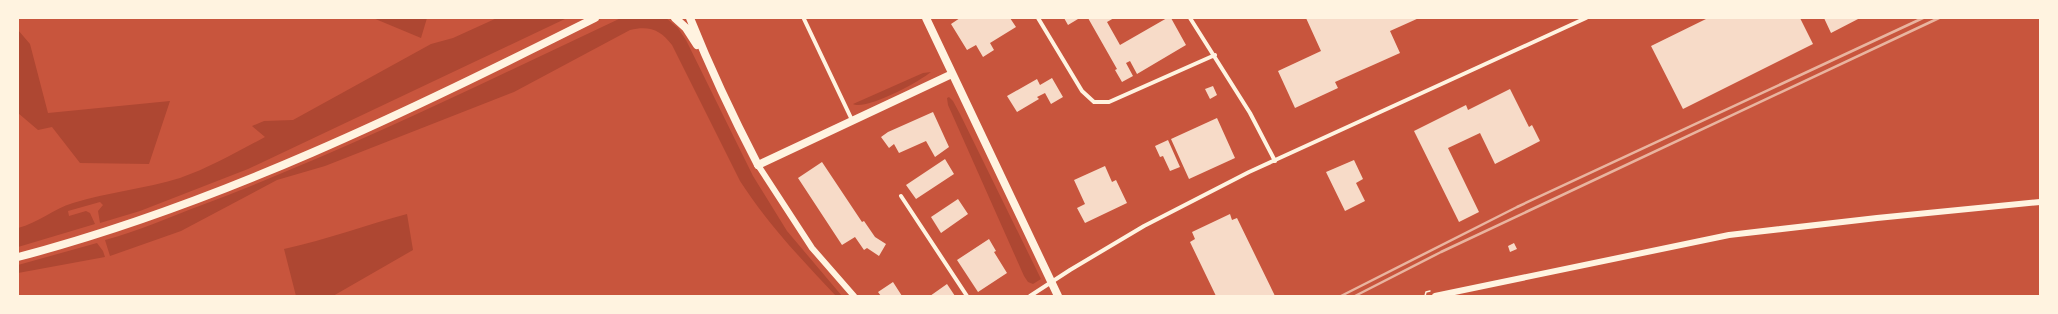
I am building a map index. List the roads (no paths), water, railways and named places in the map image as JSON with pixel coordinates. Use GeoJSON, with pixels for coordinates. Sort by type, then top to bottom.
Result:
{"type":"FeatureCollection","features":[{"type":"Feature","properties":{"kind":"main road"},"geometry":{"type":"LineString","coordinates":[[18,257],[117,227],[219,191],[295,160],[478,76],[596,18]]}},
{"type":"Feature","properties":{"kind":"main road"},"geometry":{"type":"LineString","coordinates":[[676,18],[686,28],[706,59]]}},
{"type":"Feature","properties":{"kind":"main road"},"geometry":{"type":"LineString","coordinates":[[690,18],[706,59],[758,165],[952,74]]}},
{"type":"Feature","properties":{"kind":"main road"},"geometry":{"type":"LineString","coordinates":[[926,18],[1058,296]]}},
{"type":"Feature","properties":{"kind":"street"},"geometry":{"type":"LineString","coordinates":[[1038,18],[1082,91],[1094,102],[1109,102],[1215,55]]}},
{"type":"Feature","properties":{"kind":"street"},"geometry":{"type":"LineString","coordinates":[[1190,18],[1215,55],[1250,113],[1275,161]]}},
{"type":"Feature","properties":{"kind":"street"},"geometry":{"type":"LineString","coordinates":[[1030,296],[1144,226],[1249,172],[1586,18]]}},
{"type":"Feature","properties":{"kind":"street"},"geometry":{"type":"LineString","coordinates":[[804,19],[852,120]]}},
{"type":"Feature","properties":{"kind":"street"},"geometry":{"type":"LineString","coordinates":[[758,165],[812,248],[854,296]]}},
{"type":"Feature","properties":{"kind":"street"},"geometry":{"type":"LineString","coordinates":[[901,196],[967,296]]}},
{"type":"Feature","properties":{"kind":"street"},"geometry":{"type":"LineString","coordinates":[[1435,296],[1729,235],[1877,218],[2040,202]]}},
{"type":"Feature","properties":{"kind":"railway"},"geometry":{"type":"LineString","coordinates":[[1341,296],[1517,207],[1923,18]]}},
{"type":"Feature","properties":{"kind":"railway"},"geometry":{"type":"LineString","coordinates":[[1355,296],[1441,252],[1939,18]]}}]}
